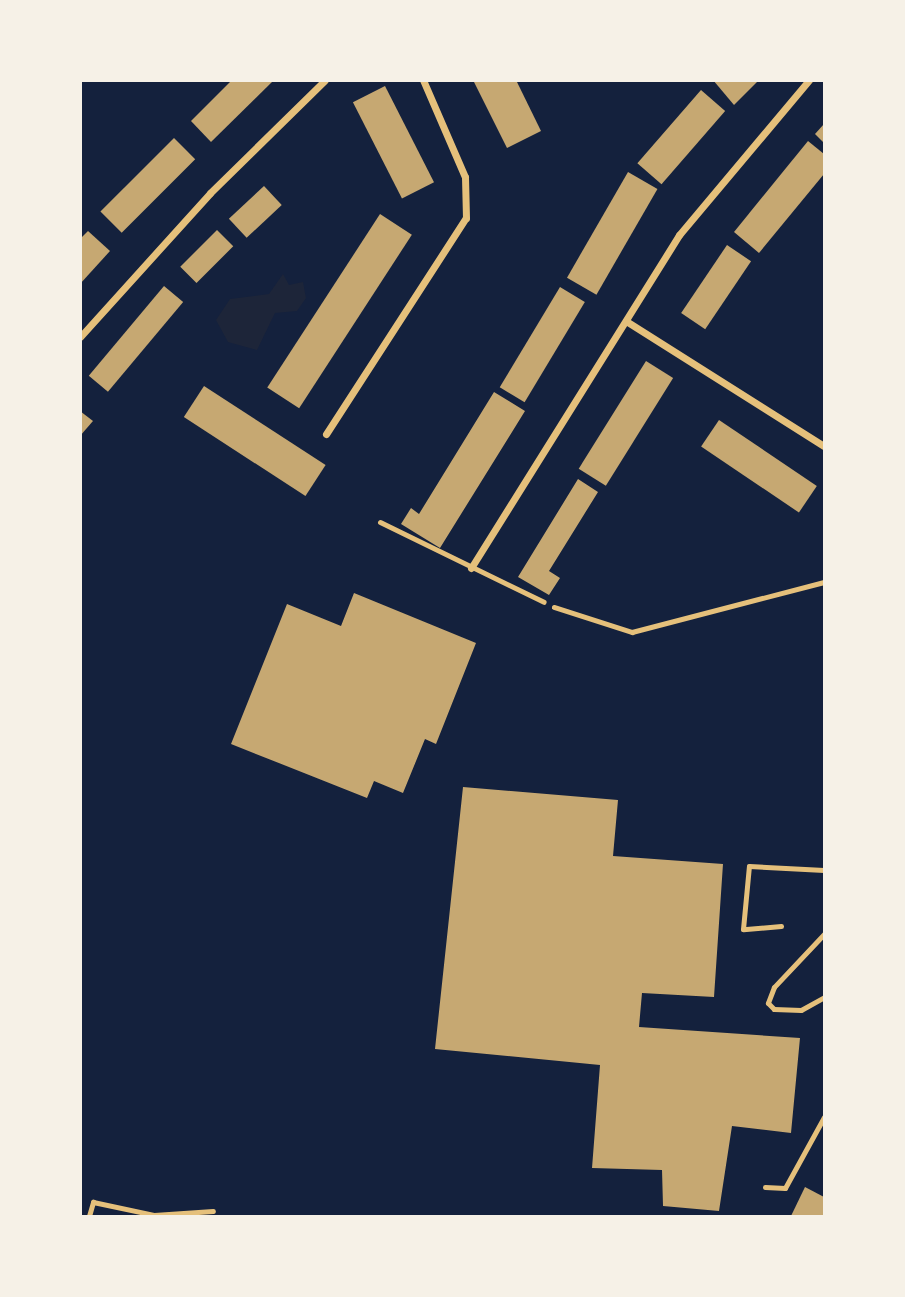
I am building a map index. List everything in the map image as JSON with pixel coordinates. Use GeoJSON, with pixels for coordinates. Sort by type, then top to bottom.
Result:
{"type":"FeatureCollection","features":[{"type":"Feature","properties":{"kind":"street"},"geometry":{"type":"LineString","coordinates":[[80,337],[210,194],[326,80]]}},
{"type":"Feature","properties":{"kind":"street"},"geometry":{"type":"LineString","coordinates":[[326,434],[466,218],[465,177],[423,80]]}},
{"type":"Feature","properties":{"kind":"street"},"geometry":{"type":"LineString","coordinates":[[471,568],[679,235],[809,80]]}},
{"type":"Feature","properties":{"kind":"street"},"geometry":{"type":"LineString","coordinates":[[626,321],[824,446]]}},
{"type":"Feature","properties":{"kind":"lane"},"geometry":{"type":"LineString","coordinates":[[380,522],[544,602]]}},
{"type":"Feature","properties":{"kind":"lane"},"geometry":{"type":"LineString","coordinates":[[781,926],[743,929],[749,866],[824,870]]}},
{"type":"Feature","properties":{"kind":"lane"},"geometry":{"type":"LineString","coordinates":[[824,934],[774,987],[768,1003],[774,1009],[801,1010],[824,997]]}},
{"type":"Feature","properties":{"kind":"lane"},"geometry":{"type":"LineString","coordinates":[[765,1187],[785,1188],[824,1117]]}},
{"type":"Feature","properties":{"kind":"lane"},"geometry":{"type":"LineString","coordinates":[[89,1216],[93,1202],[154,1215],[213,1211]]}},
{"type":"Feature","properties":{"kind":"path"},"geometry":{"type":"LineString","coordinates":[[544,602],[632,632],[824,582]]}},
{"type":"Feature","properties":{"kind":"shaded area"},"geometry":{"type":"Polygon","coordinates":[[[283,274],[289,285],[303,282],[306,298],[297,311],[275,313],[257,350],[228,342],[216,320],[230,299],[269,294],[283,274]]]}},
{"type":"Feature","properties":{"kind":"building"},"geometry":{"type":"Polygon","coordinates":[[[232,80],[274,80],[211,142],[191,121],[232,80]]]}},
{"type":"Feature","properties":{"kind":"building"},"geometry":{"type":"Polygon","coordinates":[[[473,80],[516,80],[541,131],[507,148],[473,80]]]}},
{"type":"Feature","properties":{"kind":"building"},"geometry":{"type":"Polygon","coordinates":[[[713,80],[759,80],[734,105],[713,80]]]}},
{"type":"Feature","properties":{"kind":"building"},"geometry":{"type":"Polygon","coordinates":[[[385,86],[434,182],[402,199],[353,102],[385,86]]]}},
{"type":"Feature","properties":{"kind":"building"},"geometry":{"type":"Polygon","coordinates":[[[701,90],[725,111],[662,184],[637,163],[701,90]]]}},
{"type":"Feature","properties":{"kind":"building"},"geometry":{"type":"Polygon","coordinates":[[[824,124],[824,143],[815,134],[824,124]]]}},
{"type":"Feature","properties":{"kind":"building"},"geometry":{"type":"Polygon","coordinates":[[[174,138],[195,159],[122,233],[100,212],[174,138]]]}},
{"type":"Feature","properties":{"kind":"building"},"geometry":{"type":"Polygon","coordinates":[[[808,141],[824,154],[824,174],[759,253],[734,232],[808,141]]]}},
{"type":"Feature","properties":{"kind":"building"},"geometry":{"type":"Polygon","coordinates":[[[628,172],[657,189],[596,295],[567,278],[628,172]]]}},
{"type":"Feature","properties":{"kind":"building"},"geometry":{"type":"Polygon","coordinates":[[[264,186],[282,205],[247,238],[229,219],[264,186]]]}},
{"type":"Feature","properties":{"kind":"building"},"geometry":{"type":"Polygon","coordinates":[[[380,214],[412,235],[299,408],[267,388],[380,214]]]}},
{"type":"Feature","properties":{"kind":"building"},"geometry":{"type":"Polygon","coordinates":[[[217,230],[233,246],[196,283],[180,267],[217,230]]]}},
{"type":"Feature","properties":{"kind":"building"},"geometry":{"type":"Polygon","coordinates":[[[88,231],[110,251],[80,284],[80,239],[88,231]]]}},
{"type":"Feature","properties":{"kind":"building"},"geometry":{"type":"Polygon","coordinates":[[[727,245],[751,261],[705,329],[681,313],[727,245]]]}},
{"type":"Feature","properties":{"kind":"building"},"geometry":{"type":"Polygon","coordinates":[[[164,286],[183,302],[108,392],[89,376],[164,286]]]}},
{"type":"Feature","properties":{"kind":"building"},"geometry":{"type":"Polygon","coordinates":[[[560,287],[585,302],[525,402],[500,387],[560,287]]]}},
{"type":"Feature","properties":{"kind":"building"},"geometry":{"type":"Polygon","coordinates":[[[646,361],[673,378],[606,486],[579,469],[646,361]]]}},
{"type":"Feature","properties":{"kind":"building"},"geometry":{"type":"Polygon","coordinates":[[[204,386],[326,465],[305,496],[184,417],[204,386]]]}},
{"type":"Feature","properties":{"kind":"building"},"geometry":{"type":"Polygon","coordinates":[[[494,392],[525,411],[440,548],[401,524],[411,508],[419,514],[494,392]]]}},
{"type":"Feature","properties":{"kind":"building"},"geometry":{"type":"Polygon","coordinates":[[[80,411],[93,421],[80,436],[80,411]]]}},
{"type":"Feature","properties":{"kind":"building"},"geometry":{"type":"Polygon","coordinates":[[[719,420],[817,486],[799,513],[701,447],[719,420]]]}},
{"type":"Feature","properties":{"kind":"building"},"geometry":{"type":"Polygon","coordinates":[[[578,479],[598,492],[549,571],[560,578],[549,595],[518,577],[578,479]]]}},
{"type":"Feature","properties":{"kind":"building"},"geometry":{"type":"Polygon","coordinates":[[[354,593],[476,643],[436,744],[425,739],[403,793],[374,781],[367,798],[231,744],[287,604],[341,626],[354,593]]]}},
{"type":"Feature","properties":{"kind":"building"},"geometry":{"type":"Polygon","coordinates":[[[463,787],[618,800],[613,856],[723,864],[714,997],[642,993],[639,1027],[800,1038],[791,1133],[732,1126],[719,1211],[663,1206],[662,1170],[592,1168],[600,1065],[435,1049],[463,787]]]}},
{"type":"Feature","properties":{"kind":"building"},"geometry":{"type":"Polygon","coordinates":[[[805,1187],[824,1197],[824,1216],[791,1216],[805,1187]]]}}]}
